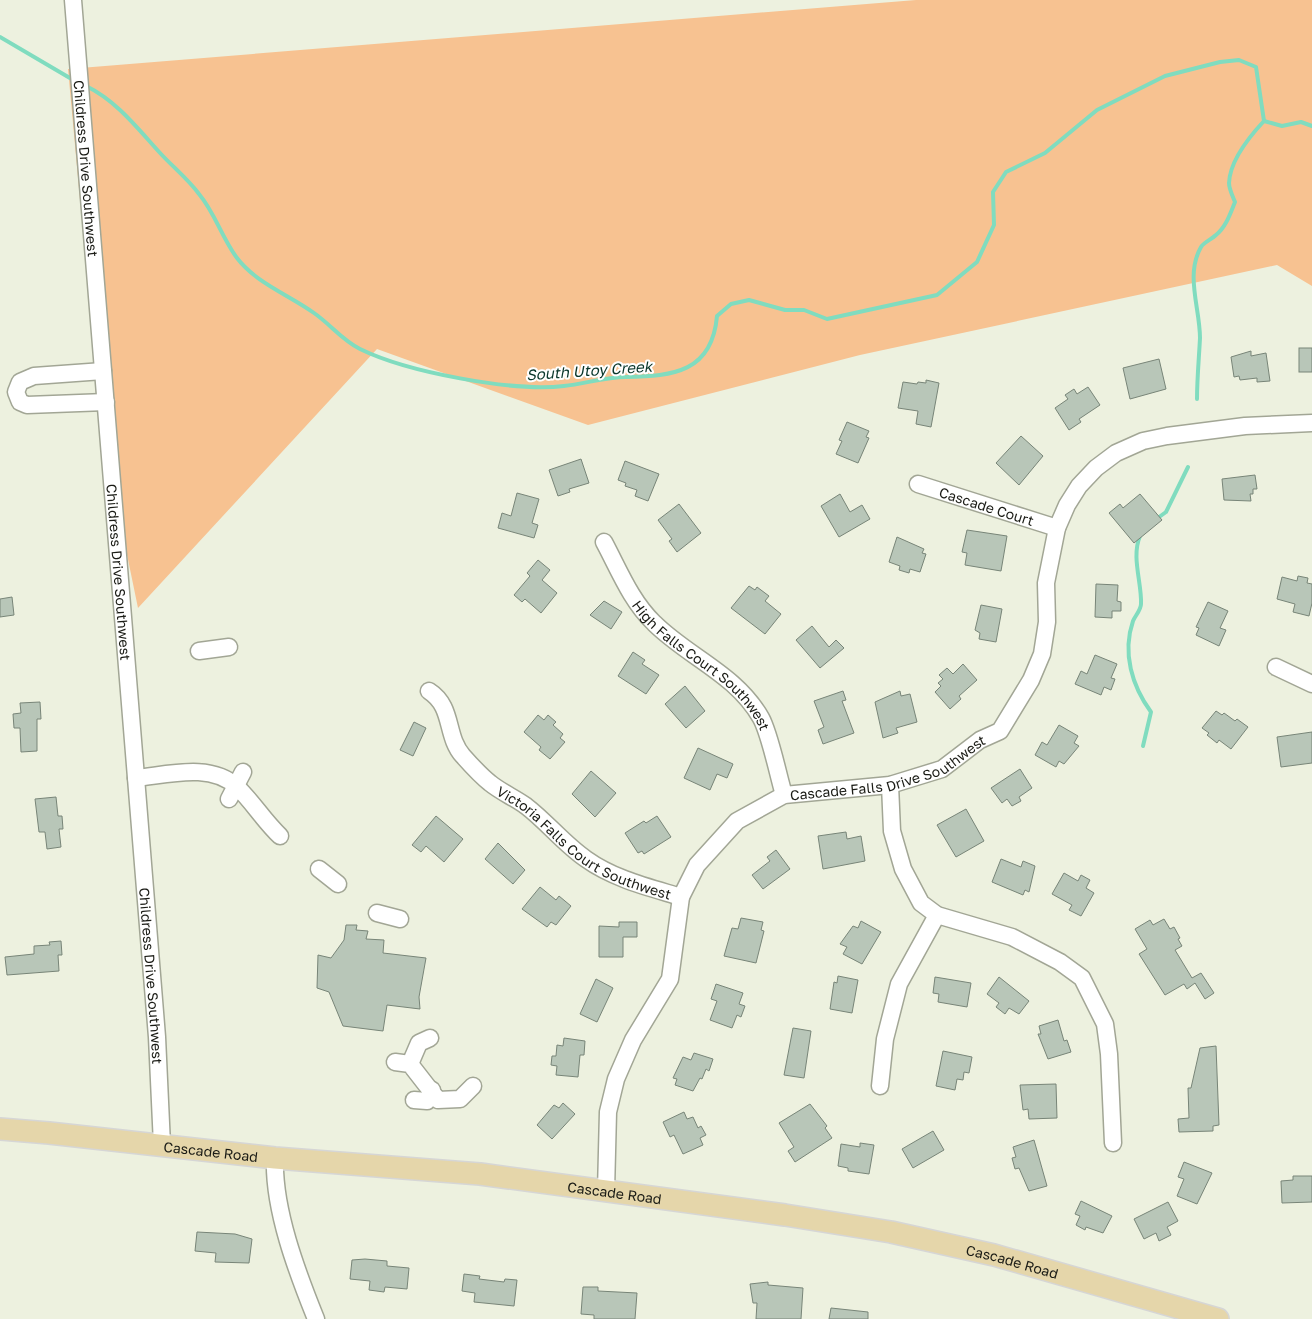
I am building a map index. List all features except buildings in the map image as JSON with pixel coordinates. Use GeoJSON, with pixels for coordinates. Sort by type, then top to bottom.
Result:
{"type":"FeatureCollection","features":[{"type":"Feature","properties":{"kind":"main road","name":"Cascade Road"},"geometry":{"type":"LineString","coordinates":[[0,1130],[276,1158],[480,1174],[785,1215],[891,1232],[994,1255],[1173,1312],[1218,1319]]}},
{"type":"Feature","properties":{"kind":"street","name":"Childress Drive Southwest"},"geometry":{"type":"LineString","coordinates":[[73,0],[157,1037],[162,1145]]}},
{"type":"Feature","properties":{"kind":"street"},"geometry":{"type":"LineString","coordinates":[[103,371],[34,376],[20,382],[16,392],[20,402],[27,405],[106,402]]}},
{"type":"Feature","properties":{"kind":"street","name":"Cascade Falls Drive Southwest"},"geometry":{"type":"LineString","coordinates":[[606,1191],[608,1112],[616,1079],[633,1040],[670,979],[681,897],[697,865],[737,821],[784,795],[890,785],[942,770],[980,740],[1000,731],[1030,680],[1042,654],[1047,622],[1046,583],[1057,528],[1071,499],[1096,468],[1116,453],[1143,442],[1186,434],[1245,426],[1312,423]]}},
{"type":"Feature","properties":{"kind":"street","name":"Cascade Court"},"geometry":{"type":"LineString","coordinates":[[918,484],[1057,528]]}},
{"type":"Feature","properties":{"kind":"street","name":"High Falls Court Southwest"},"geometry":{"type":"LineString","coordinates":[[604,542],[633,598],[653,622],[675,641],[722,673],[752,704],[762,720],[784,795]]}},
{"type":"Feature","properties":{"kind":"street"},"geometry":{"type":"LineString","coordinates":[[199,651],[230,647]]}},
{"type":"Feature","properties":{"kind":"street"},"geometry":{"type":"LineString","coordinates":[[1276,666],[1312,684]]}},
{"type":"Feature","properties":{"kind":"street","name":"Victoria Falls Court Southwest"},"geometry":{"type":"LineString","coordinates":[[428,691],[438,697],[462,755],[490,783],[526,806],[563,841],[587,860],[617,877],[681,897]]}},
{"type":"Feature","properties":{"kind":"street"},"geometry":{"type":"LineString","coordinates":[[136,778],[208,772],[236,786],[261,818],[280,836]]}},
{"type":"Feature","properties":{"kind":"street"},"geometry":{"type":"LineString","coordinates":[[890,785],[892,831],[903,869],[921,903],[937,915],[1012,937],[1060,962],[1082,978],[1105,1024],[1109,1054],[1113,1143]]}},
{"type":"Feature","properties":{"kind":"street"},"geometry":{"type":"LineString","coordinates":[[319,869],[338,884]]}},
{"type":"Feature","properties":{"kind":"street"},"geometry":{"type":"LineString","coordinates":[[377,913],[400,919]]}},
{"type":"Feature","properties":{"kind":"street"},"geometry":{"type":"LineString","coordinates":[[880,1086],[885,1039],[899,984],[937,915]]}},
{"type":"Feature","properties":{"kind":"street"},"geometry":{"type":"LineString","coordinates":[[430,1038],[420,1043],[402,1063],[424,1097],[438,1100],[460,1099],[473,1086]]}},
{"type":"Feature","properties":{"kind":"street"},"geometry":{"type":"LineString","coordinates":[[276,1158],[275,1174],[289,1246],[316,1319]]}},
{"type":"Feature","properties":{"kind":"shaded area"},"geometry":{"type":"Polygon","coordinates":[[[916,0],[1312,0],[1312,286],[1277,265],[860,355],[588,425],[377,349],[138,608],[101,428],[68,69],[916,0]]]}},
{"type":"Feature","properties":{"kind":"waterway","name":"South Utoy Creek"},"geometry":{"type":"LineString","coordinates":[[0,37],[75,81]]}},
{"type":"Feature","properties":{"kind":"waterway","name":"South Utoy Creek"},"geometry":{"type":"LineString","coordinates":[[86,86],[108,99],[190,183],[205,201],[227,242],[245,267],[263,282],[314,313],[342,337],[360,349],[404,365],[431,372],[489,383],[542,387],[572,385],[618,377],[660,375],[688,367],[699,360],[707,349],[714,335],[717,316],[731,304],[749,300],[785,310],[804,310],[827,319],[937,295],[977,262],[994,225],[993,192],[1006,172],[1045,153],[1097,110],[1165,76],[1220,62],[1239,60],[1256,67],[1264,121]]}},
{"type":"Feature","properties":{"kind":"waterway","name":"South Utoy Creek"},"geometry":{"type":"LineString","coordinates":[[1264,121],[1282,126],[1301,122],[1312,126]]}},
{"type":"Feature","properties":{"kind":"waterway"},"geometry":{"type":"LineString","coordinates":[[1197,399],[1200,338],[1194,292],[1196,258],[1202,245],[1219,232],[1227,220],[1235,202],[1230,190],[1230,174],[1237,157],[1252,134],[1264,121]]}},
{"type":"Feature","properties":{"kind":"waterway"},"geometry":{"type":"LineString","coordinates":[[1155,520],[1166,512],[1188,467]]}},
{"type":"Feature","properties":{"kind":"waterway"},"geometry":{"type":"LineString","coordinates":[[1140,536],[1136,553],[1141,606],[1133,621],[1128,645],[1134,680],[1151,712],[1143,746]]}}]}
